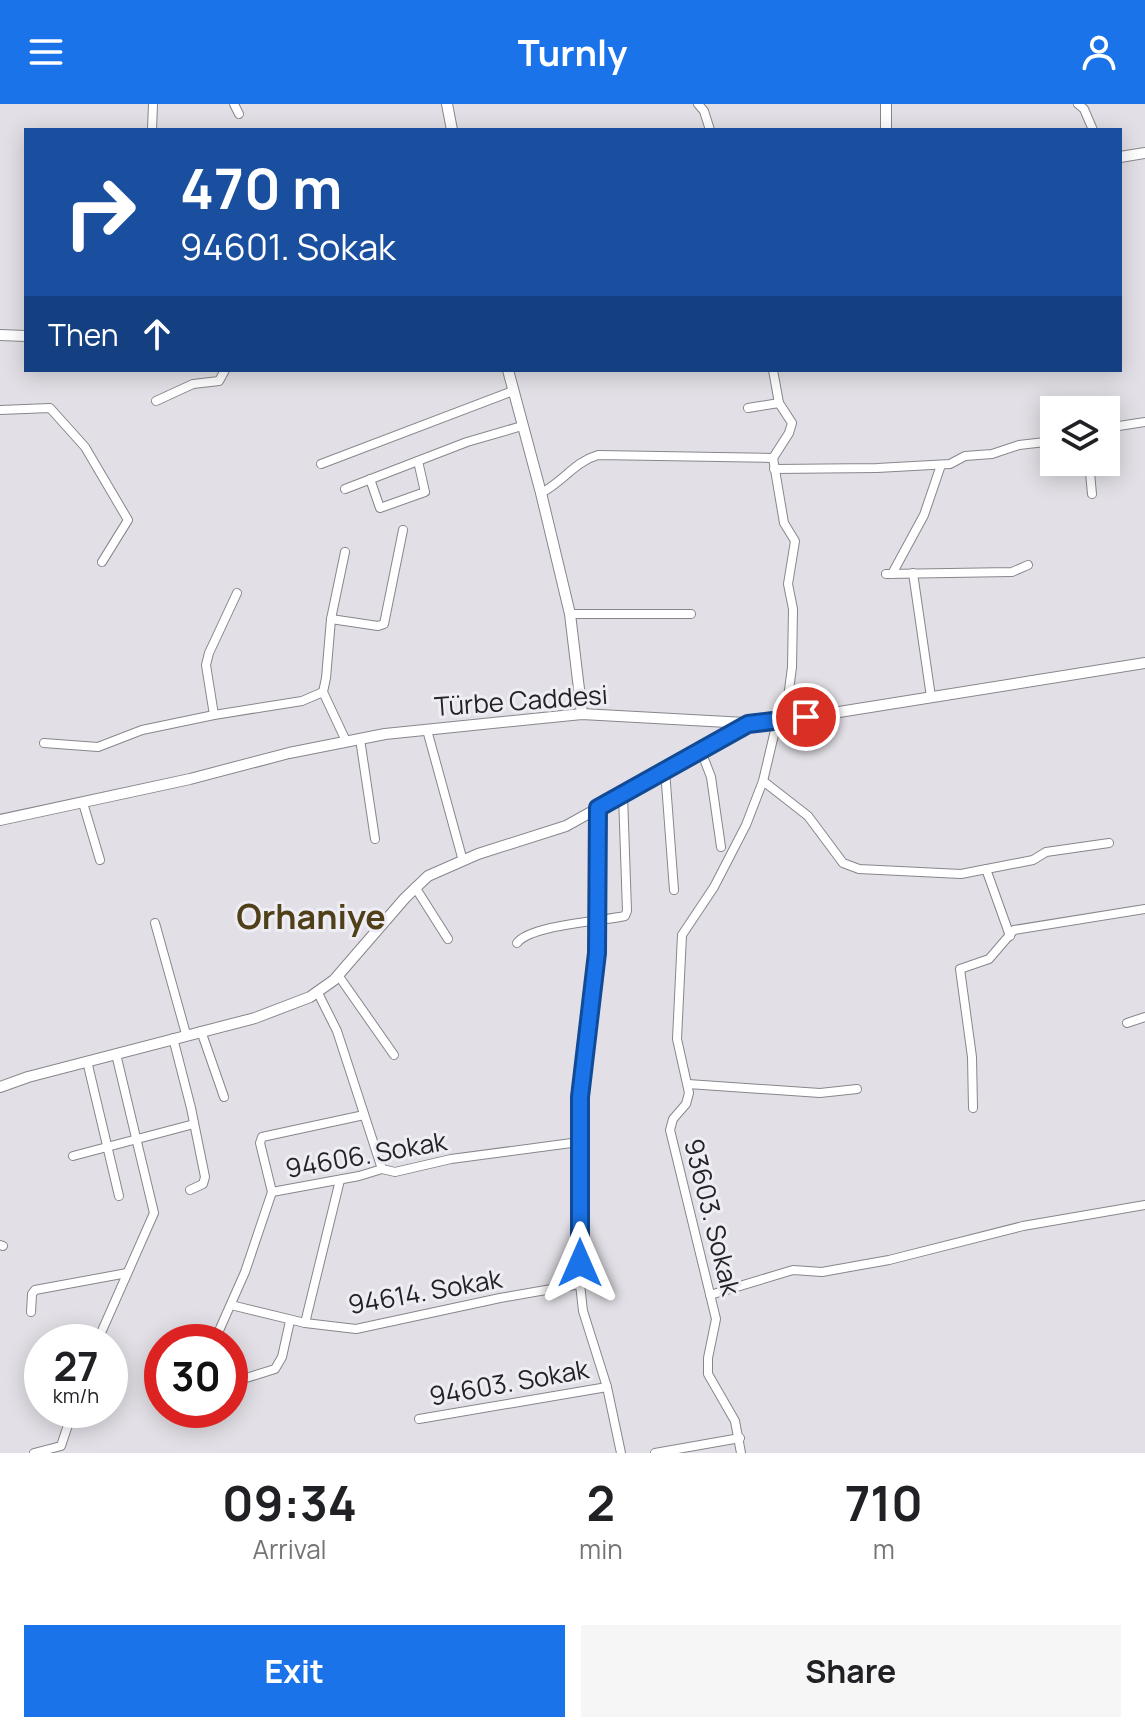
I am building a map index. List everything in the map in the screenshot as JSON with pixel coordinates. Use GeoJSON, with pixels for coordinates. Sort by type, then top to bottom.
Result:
{"type":"FeatureCollection","features":[{"type":"Feature","properties":{"kind":"street"},"geometry":{"type":"LineString","coordinates":[[152,128],[153,104]]}},
{"type":"Feature","properties":{"kind":"street"},"geometry":{"type":"LineString","coordinates":[[234,104],[239,114]]}},
{"type":"Feature","properties":{"kind":"street"},"geometry":{"type":"LineString","coordinates":[[447,104],[452,128]]}},
{"type":"Feature","properties":{"kind":"street"},"geometry":{"type":"LineString","coordinates":[[698,104],[704,111],[709,128]]}},
{"type":"Feature","properties":{"kind":"street"},"geometry":{"type":"LineString","coordinates":[[886,104],[886,128]]}},
{"type":"Feature","properties":{"kind":"street"},"geometry":{"type":"LineString","coordinates":[[1078,104],[1084,109],[1092,128]]}},
{"type":"Feature","properties":{"kind":"street"},"geometry":{"type":"LineString","coordinates":[[1122,157],[1145,153]]}},
{"type":"Feature","properties":{"kind":"street"},"geometry":{"type":"LineString","coordinates":[[0,335],[24,336]]}},
{"type":"Feature","properties":{"kind":"street"},"geometry":{"type":"LineString","coordinates":[[156,401],[193,384],[219,381],[224,372]]}},
{"type":"Feature","properties":{"kind":"street"},"geometry":{"type":"LineString","coordinates":[[508,372],[570,614],[582,714]]}},
{"type":"Feature","properties":{"kind":"street"},"geometry":{"type":"LineString","coordinates":[[773,372],[779,403],[792,423],[773,458],[784,523],[795,541],[788,584],[793,609],[792,667],[781,722],[741,837],[714,887],[682,935],[677,1039],[688,1084],[820,1093],[857,1089]]}},
{"type":"Feature","properties":{"kind":"street"},"geometry":{"type":"LineString","coordinates":[[321,464],[513,391]]}},
{"type":"Feature","properties":{"kind":"street"},"geometry":{"type":"LineString","coordinates":[[748,408],[779,403]]}},
{"type":"Feature","properties":{"kind":"street"},"geometry":{"type":"LineString","coordinates":[[0,410],[50,408],[85,447],[128,520],[102,562]]}},
{"type":"Feature","properties":{"kind":"street"},"geometry":{"type":"LineString","coordinates":[[1120,426],[1145,422]]}},
{"type":"Feature","properties":{"kind":"street"},"geometry":{"type":"LineString","coordinates":[[345,489],[467,442],[522,426]]}},
{"type":"Feature","properties":{"kind":"street"},"geometry":{"type":"LineString","coordinates":[[774,469],[941,465],[965,456],[992,454],[1019,445],[1040,443]]}},
{"type":"Feature","properties":{"kind":"street"},"geometry":{"type":"LineString","coordinates":[[541,493],[556,486],[581,460],[598,455],[773,458]]}},
{"type":"Feature","properties":{"kind":"street"},"geometry":{"type":"LineString","coordinates":[[370,479],[380,508],[425,492],[418,461]]}},
{"type":"Feature","properties":{"kind":"street"},"geometry":{"type":"LineString","coordinates":[[941,465],[924,515],[889,574],[1012,572],[1028,565]]}},
{"type":"Feature","properties":{"kind":"street"},"geometry":{"type":"LineString","coordinates":[[1090,476],[1092,494]]}},
{"type":"Feature","properties":{"kind":"street"},"geometry":{"type":"LineString","coordinates":[[331,619],[378,626],[384,624],[403,530]]}},
{"type":"Feature","properties":{"kind":"street"},"geometry":{"type":"LineString","coordinates":[[345,552],[331,619],[323,692],[346,741]]}},
{"type":"Feature","properties":{"kind":"street"},"geometry":{"type":"LineString","coordinates":[[913,573],[931,697]]}},
{"type":"Feature","properties":{"kind":"street"},"geometry":{"type":"LineString","coordinates":[[214,715],[206,665],[237,593]]}},
{"type":"Feature","properties":{"kind":"street"},"geometry":{"type":"LineString","coordinates":[[570,614],[691,614]]}},
{"type":"Feature","properties":{"kind":"street","name":"Türbe Caddesi"},"geometry":{"type":"LineString","coordinates":[[0,820],[360,739],[582,714],[748,724],[781,722],[1145,663]]}},
{"type":"Feature","properties":{"kind":"street"},"geometry":{"type":"LineString","coordinates":[[44,743],[98,747],[142,730],[302,701],[323,692]]}},
{"type":"Feature","properties":{"kind":"street"},"geometry":{"type":"LineString","coordinates":[[0,1087],[186,1034],[255,1018],[318,993],[428,876],[463,861],[558,830],[748,724]]}},
{"type":"Feature","properties":{"kind":"street"},"geometry":{"type":"LineString","coordinates":[[427,730],[463,861]]}},
{"type":"Feature","properties":{"kind":"street"},"geometry":{"type":"LineString","coordinates":[[360,739],[375,839]]}},
{"type":"Feature","properties":{"kind":"street"},"geometry":{"type":"LineString","coordinates":[[701,751],[711,777],[721,847]]}},
{"type":"Feature","properties":{"kind":"street"},"geometry":{"type":"LineString","coordinates":[[665,770],[674,890]]}},
{"type":"Feature","properties":{"kind":"street"},"geometry":{"type":"LineString","coordinates":[[763,781],[808,816],[843,863],[859,869],[961,874],[1033,860],[1046,852],[1109,843]]}},
{"type":"Feature","properties":{"kind":"street"},"geometry":{"type":"LineString","coordinates":[[517,943],[525,935],[598,918],[623,918],[626,914],[623,795]]}},
{"type":"Feature","properties":{"kind":"street"},"geometry":{"type":"LineString","coordinates":[[83,803],[100,860]]}},
{"type":"Feature","properties":{"kind":"street","name":"94603. Sokak"},"geometry":{"type":"LineString","coordinates":[[598,808],[595,981],[582,1072],[579,1142],[580,1284],[583,1311],[607,1387],[621,1453]]}},
{"type":"Feature","properties":{"kind":"street"},"geometry":{"type":"LineString","coordinates":[[986,869],[1010,936]]}},
{"type":"Feature","properties":{"kind":"street"},"geometry":{"type":"LineString","coordinates":[[415,887],[448,939]]}},
{"type":"Feature","properties":{"kind":"street"},"geometry":{"type":"LineString","coordinates":[[973,1108],[972,1057],[960,969],[989,959],[1014,930],[1145,909]]}},
{"type":"Feature","properties":{"kind":"street"},"geometry":{"type":"LineString","coordinates":[[155,923],[186,1034]]}},
{"type":"Feature","properties":{"kind":"street"},"geometry":{"type":"LineString","coordinates":[[338,975],[394,1055]]}},
{"type":"Feature","properties":{"kind":"street"},"geometry":{"type":"LineString","coordinates":[[318,993],[334,1023],[382,1169]]}},
{"type":"Feature","properties":{"kind":"street"},"geometry":{"type":"LineString","coordinates":[[1127,1023],[1145,1017]]}},
{"type":"Feature","properties":{"kind":"street"},"geometry":{"type":"LineString","coordinates":[[201,1031],[224,1097]]}},
{"type":"Feature","properties":{"kind":"street"},"geometry":{"type":"LineString","coordinates":[[173,1038],[204,1181],[190,1190]]}},
{"type":"Feature","properties":{"kind":"street"},"geometry":{"type":"LineString","coordinates":[[105,1324],[154,1213],[116,1054]]}},
{"type":"Feature","properties":{"kind":"street"},"geometry":{"type":"LineString","coordinates":[[87,1061],[119,1196]]}},
{"type":"Feature","properties":{"kind":"street","name":"93603. Sokak"},"geometry":{"type":"LineString","coordinates":[[688,1084],[689,1099],[670,1124],[671,1142],[692,1216],[717,1328],[708,1358],[708,1374],[735,1421],[741,1453]]}},
{"type":"Feature","properties":{"kind":"street"},"geometry":{"type":"LineString","coordinates":[[272,1192],[260,1143],[262,1137],[364,1115]]}},
{"type":"Feature","properties":{"kind":"street"},"geometry":{"type":"LineString","coordinates":[[73,1156],[194,1124]]}},
{"type":"Feature","properties":{"kind":"street","name":"94606. Sokak"},"geometry":{"type":"LineString","coordinates":[[222,1324],[272,1192],[382,1169],[395,1172],[451,1159],[579,1142]]}},
{"type":"Feature","properties":{"kind":"street"},"geometry":{"type":"LineString","coordinates":[[305,1323],[340,1180]]}},
{"type":"Feature","properties":{"kind":"street"},"geometry":{"type":"LineString","coordinates":[[710,1295],[793,1270],[822,1272],[889,1260],[1023,1226],[1145,1205]]}},
{"type":"Feature","properties":{"kind":"street"},"geometry":{"type":"LineString","coordinates":[[31,1312],[35,1290],[127,1273]]}},
{"type":"Feature","properties":{"kind":"street","name":"94614. Sokak"},"geometry":{"type":"LineString","coordinates":[[231,1305],[290,1321],[364,1328],[580,1284]]}},
{"type":"Feature","properties":{"kind":"street"},"geometry":{"type":"LineString","coordinates":[[248,1377],[275,1369],[282,1357],[290,1321]]}},
{"type":"Feature","properties":{"kind":"street","name":"94603. Sokak"},"geometry":{"type":"LineString","coordinates":[[419,1419],[607,1387]]}},
{"type":"Feature","properties":{"kind":"street"},"geometry":{"type":"LineString","coordinates":[[34,1453],[61,1446],[67,1428]]}},
{"type":"Feature","properties":{"kind":"street"},"geometry":{"type":"LineString","coordinates":[[655,1453],[740,1438]]}},
{"type":"Feature","properties":{"kind":"district","name":"Orhaniye"},"geometry":{"type":"Point","coordinates":[311,917]}},
{"type":"Feature","properties":{"kind":"route"},"geometry":{"type":"LineString","coordinates":[[580,1263],[580,1097],[597,953],[598,808],[748,724],[806,717]]}}]}
